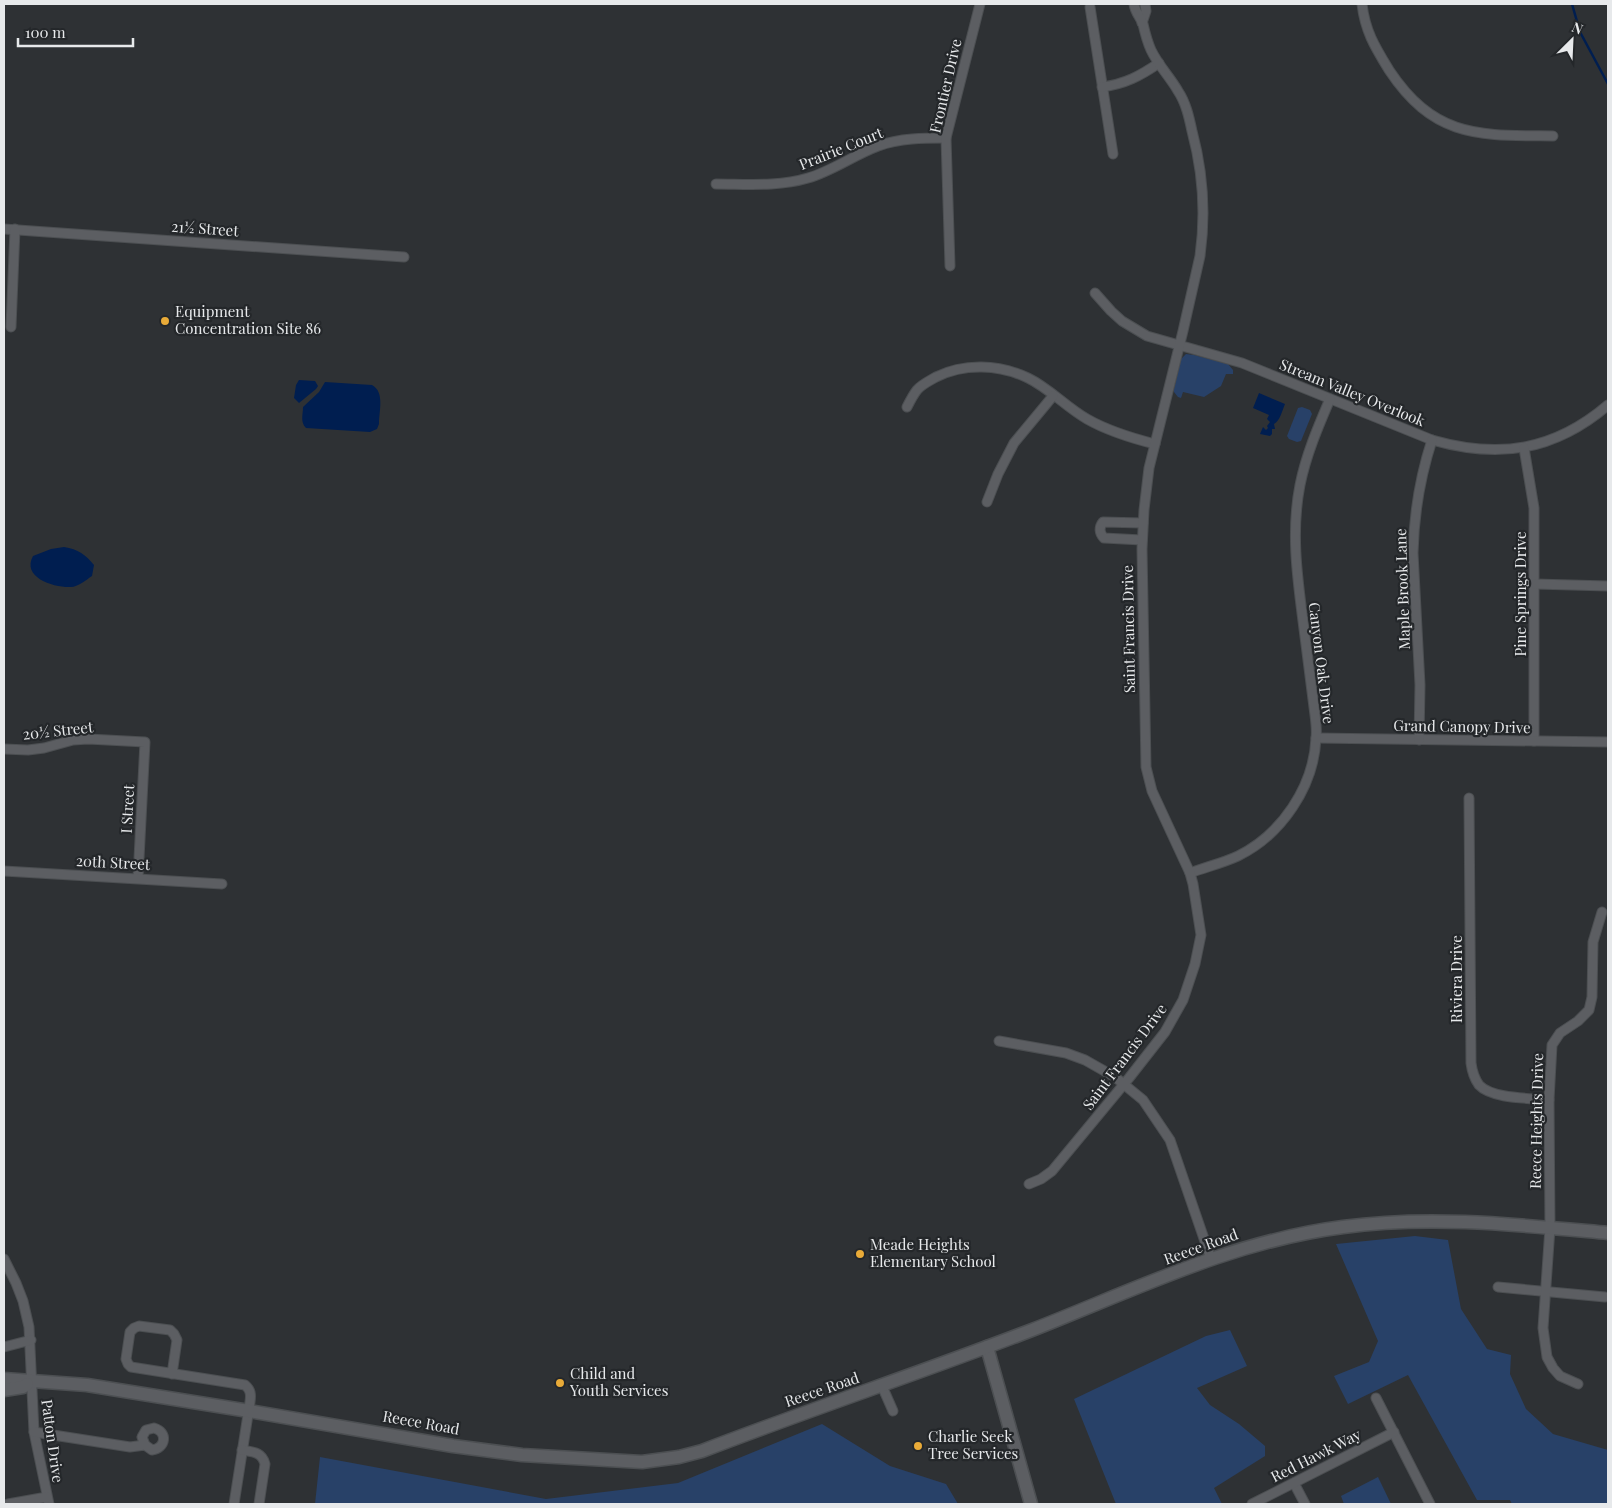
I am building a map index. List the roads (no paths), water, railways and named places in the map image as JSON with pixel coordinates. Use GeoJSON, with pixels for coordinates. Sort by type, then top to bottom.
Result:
{"type":"FeatureCollection","features":[{"type":"Feature","properties":{"kind":"main road","name":"Reece Road"},"geometry":{"type":"LineString","coordinates":[[4,1379],[88,1386],[512,1454],[599,1461],[642,1462],[679,1457],[702,1451],[882,1386],[1211,1259],[1278,1239],[1336,1228],[1376,1223],[1446,1221],[1608,1233]]}},
{"type":"Feature","properties":{"kind":"main road"},"geometry":{"type":"LineString","coordinates":[[987,1346],[1031,1504]]}},
{"type":"Feature","properties":{"kind":"main road","name":"Reece Road"},"geometry":{"type":"LineString","coordinates":[[4,1390],[23,1387],[31,1381]]}},
{"type":"Feature","properties":{"kind":"street","name":"Frontier Drive"},"geometry":{"type":"LineString","coordinates":[[950,266],[946,138],[980,4]]}},
{"type":"Feature","properties":{"kind":"street","name":"Saint Francis Drive"},"geometry":{"type":"LineString","coordinates":[[1029,1184],[1041,1179],[1052,1171],[1165,1032],[1189,986],[1200,935],[1190,873],[1152,791],[1144,754],[1142,540],[1146,489],[1154,444],[1180,345],[1200,256],[1204,221],[1203,201],[1196,144],[1184,103],[1172,80],[1158,63],[1142,23],[1135,12],[1134,4]]}},
{"type":"Feature","properties":{"kind":"street","name":"Saint Francis Drive"},"geometry":{"type":"LineString","coordinates":[[1142,23],[1146,11],[1145,4]]}},
{"type":"Feature","properties":{"kind":"street"},"geometry":{"type":"LineString","coordinates":[[1362,4],[1369,36],[1380,56],[1406,92],[1433,116],[1458,128],[1479,134],[1553,136]]}},
{"type":"Feature","properties":{"kind":"street"},"geometry":{"type":"LineString","coordinates":[[1090,7],[1113,154]]}},
{"type":"Feature","properties":{"kind":"street"},"geometry":{"type":"LineString","coordinates":[[1102,87],[1130,81],[1158,63]]}},
{"type":"Feature","properties":{"kind":"street","name":"Prairie Court"},"geometry":{"type":"LineString","coordinates":[[716,184],[775,184],[791,182],[809,178],[880,145],[909,139],[946,138]]}},
{"type":"Feature","properties":{"kind":"street","name":"21½ Street"},"geometry":{"type":"LineString","coordinates":[[4,229],[404,256]]}},
{"type":"Feature","properties":{"kind":"street"},"geometry":{"type":"LineString","coordinates":[[11,327],[15,230]]}},
{"type":"Feature","properties":{"kind":"street","name":"Stream Valley Overlook"},"geometry":{"type":"LineString","coordinates":[[1095,293],[1111,311],[1134,329],[1147,336],[1234,360],[1432,440],[1469,449],[1524,448],[1568,433],[1608,405]]}},
{"type":"Feature","properties":{"kind":"street"},"geometry":{"type":"LineString","coordinates":[[907,407],[917,390],[928,381],[954,370],[969,367],[993,368],[1016,372],[1040,385],[1085,418],[1108,430],[1154,444]]}},
{"type":"Feature","properties":{"kind":"street"},"geometry":{"type":"LineString","coordinates":[[987,502],[998,474],[1014,443],[1053,396]]}},
{"type":"Feature","properties":{"kind":"street","name":"Canyon Oak Drive"},"geometry":{"type":"LineString","coordinates":[[1190,873],[1238,856],[1255,845],[1283,820],[1293,807],[1310,771],[1316,738],[1315,715],[1296,568],[1295,532],[1297,503],[1304,470],[1312,442],[1330,399]]}},
{"type":"Feature","properties":{"kind":"street","name":"Maple Brook Lane"},"geometry":{"type":"LineString","coordinates":[[1419,740],[1420,685],[1413,536],[1418,498],[1432,440]]}},
{"type":"Feature","properties":{"kind":"street","name":"Pine Springs Drive"},"geometry":{"type":"LineString","coordinates":[[1524,448],[1534,508],[1534,741]]}},
{"type":"Feature","properties":{"kind":"street"},"geometry":{"type":"LineString","coordinates":[[1142,540],[1104,538],[1100,528],[1103,522],[1143,523]]}},
{"type":"Feature","properties":{"kind":"street"},"geometry":{"type":"LineString","coordinates":[[1535,584],[1608,586]]}},
{"type":"Feature","properties":{"kind":"street","name":"Grand Canopy Drive"},"geometry":{"type":"LineString","coordinates":[[1316,738],[1608,742]]}},
{"type":"Feature","properties":{"kind":"street","name":"20½ Street"},"geometry":{"type":"LineString","coordinates":[[4,749],[28,750],[44,748],[72,740],[88,739],[145,742]]}},
{"type":"Feature","properties":{"kind":"street","name":"I Street"},"geometry":{"type":"LineString","coordinates":[[138,878],[145,742]]}},
{"type":"Feature","properties":{"kind":"street","name":"Riviera Drive"},"geometry":{"type":"LineString","coordinates":[[1469,798],[1471,1063],[1474,1076],[1480,1086],[1489,1092],[1549,1100]]}},
{"type":"Feature","properties":{"kind":"street","name":"20th Street"},"geometry":{"type":"LineString","coordinates":[[4,871],[222,884]]}},
{"type":"Feature","properties":{"kind":"street","name":"Reece Heights Drive"},"geometry":{"type":"LineString","coordinates":[[1578,1384],[1560,1376],[1553,1368],[1547,1357],[1543,1328],[1550,1228],[1549,1100],[1552,1046],[1560,1032],[1589,1010],[1592,997],[1593,942],[1602,912]]}},
{"type":"Feature","properties":{"kind":"street"},"geometry":{"type":"LineString","coordinates":[[999,1041],[1066,1053],[1101,1067],[1143,1100],[1170,1140],[1211,1259]]}},
{"type":"Feature","properties":{"kind":"street","name":"Patton Drive"},"geometry":{"type":"LineString","coordinates":[[4,1259],[23,1300],[31,1340],[34,1432],[48,1501]]}},
{"type":"Feature","properties":{"kind":"street"},"geometry":{"type":"LineString","coordinates":[[1498,1287],[1605,1297]]}},
{"type":"Feature","properties":{"kind":"street"},"geometry":{"type":"LineString","coordinates":[[172,1374],[177,1340],[174,1334],[170,1330],[139,1326],[134,1328],[130,1332],[126,1359],[132,1367],[172,1374],[245,1385],[249,1389],[251,1394],[249,1411],[234,1504]]}},
{"type":"Feature","properties":{"kind":"street"},"geometry":{"type":"LineString","coordinates":[[4,1347],[31,1340]]}},
{"type":"Feature","properties":{"kind":"street"},"geometry":{"type":"LineString","coordinates":[[882,1386],[893,1411]]}},
{"type":"Feature","properties":{"kind":"street"},"geometry":{"type":"LineString","coordinates":[[1376,1398],[1430,1504]]}},
{"type":"Feature","properties":{"kind":"street"},"geometry":{"type":"LineString","coordinates":[[34,1432],[130,1447],[144,1445]]}},
{"type":"Feature","properties":{"kind":"street","name":"Red Hawk Way"},"geometry":{"type":"LineString","coordinates":[[1252,1504],[1394,1432]]}},
{"type":"Feature","properties":{"kind":"street"},"geometry":{"type":"LineString","coordinates":[[242,1450],[260,1454],[264,1458],[265,1464],[259,1504]]}},
{"type":"Feature","properties":{"kind":"street"},"geometry":{"type":"LineString","coordinates":[[1294,1483],[1305,1504]]}},
{"type":"Feature","properties":{"kind":"street"},"geometry":{"type":"LineString","coordinates":[[8,1504],[48,1501]]}},
{"type":"Feature","properties":{"kind":"waterway"},"geometry":{"type":"LineString","coordinates":[[1572,4],[1580,32],[1608,84]]}},
{"type":"Feature","properties":{"kind":"place","name":"Equipment Concentration Site 86"},"geometry":{"type":"Point","coordinates":[165,321]}},
{"type":"Feature","properties":{"kind":"place","name":"Meade Heights Elementary School"},"geometry":{"type":"Point","coordinates":[860,1254]}},
{"type":"Feature","properties":{"kind":"place","name":"Child and Youth Services"},"geometry":{"type":"Point","coordinates":[560,1383]}},
{"type":"Feature","properties":{"kind":"place","name":"Charlie Seek Tree Services"},"geometry":{"type":"Point","coordinates":[918,1446]}}]}
